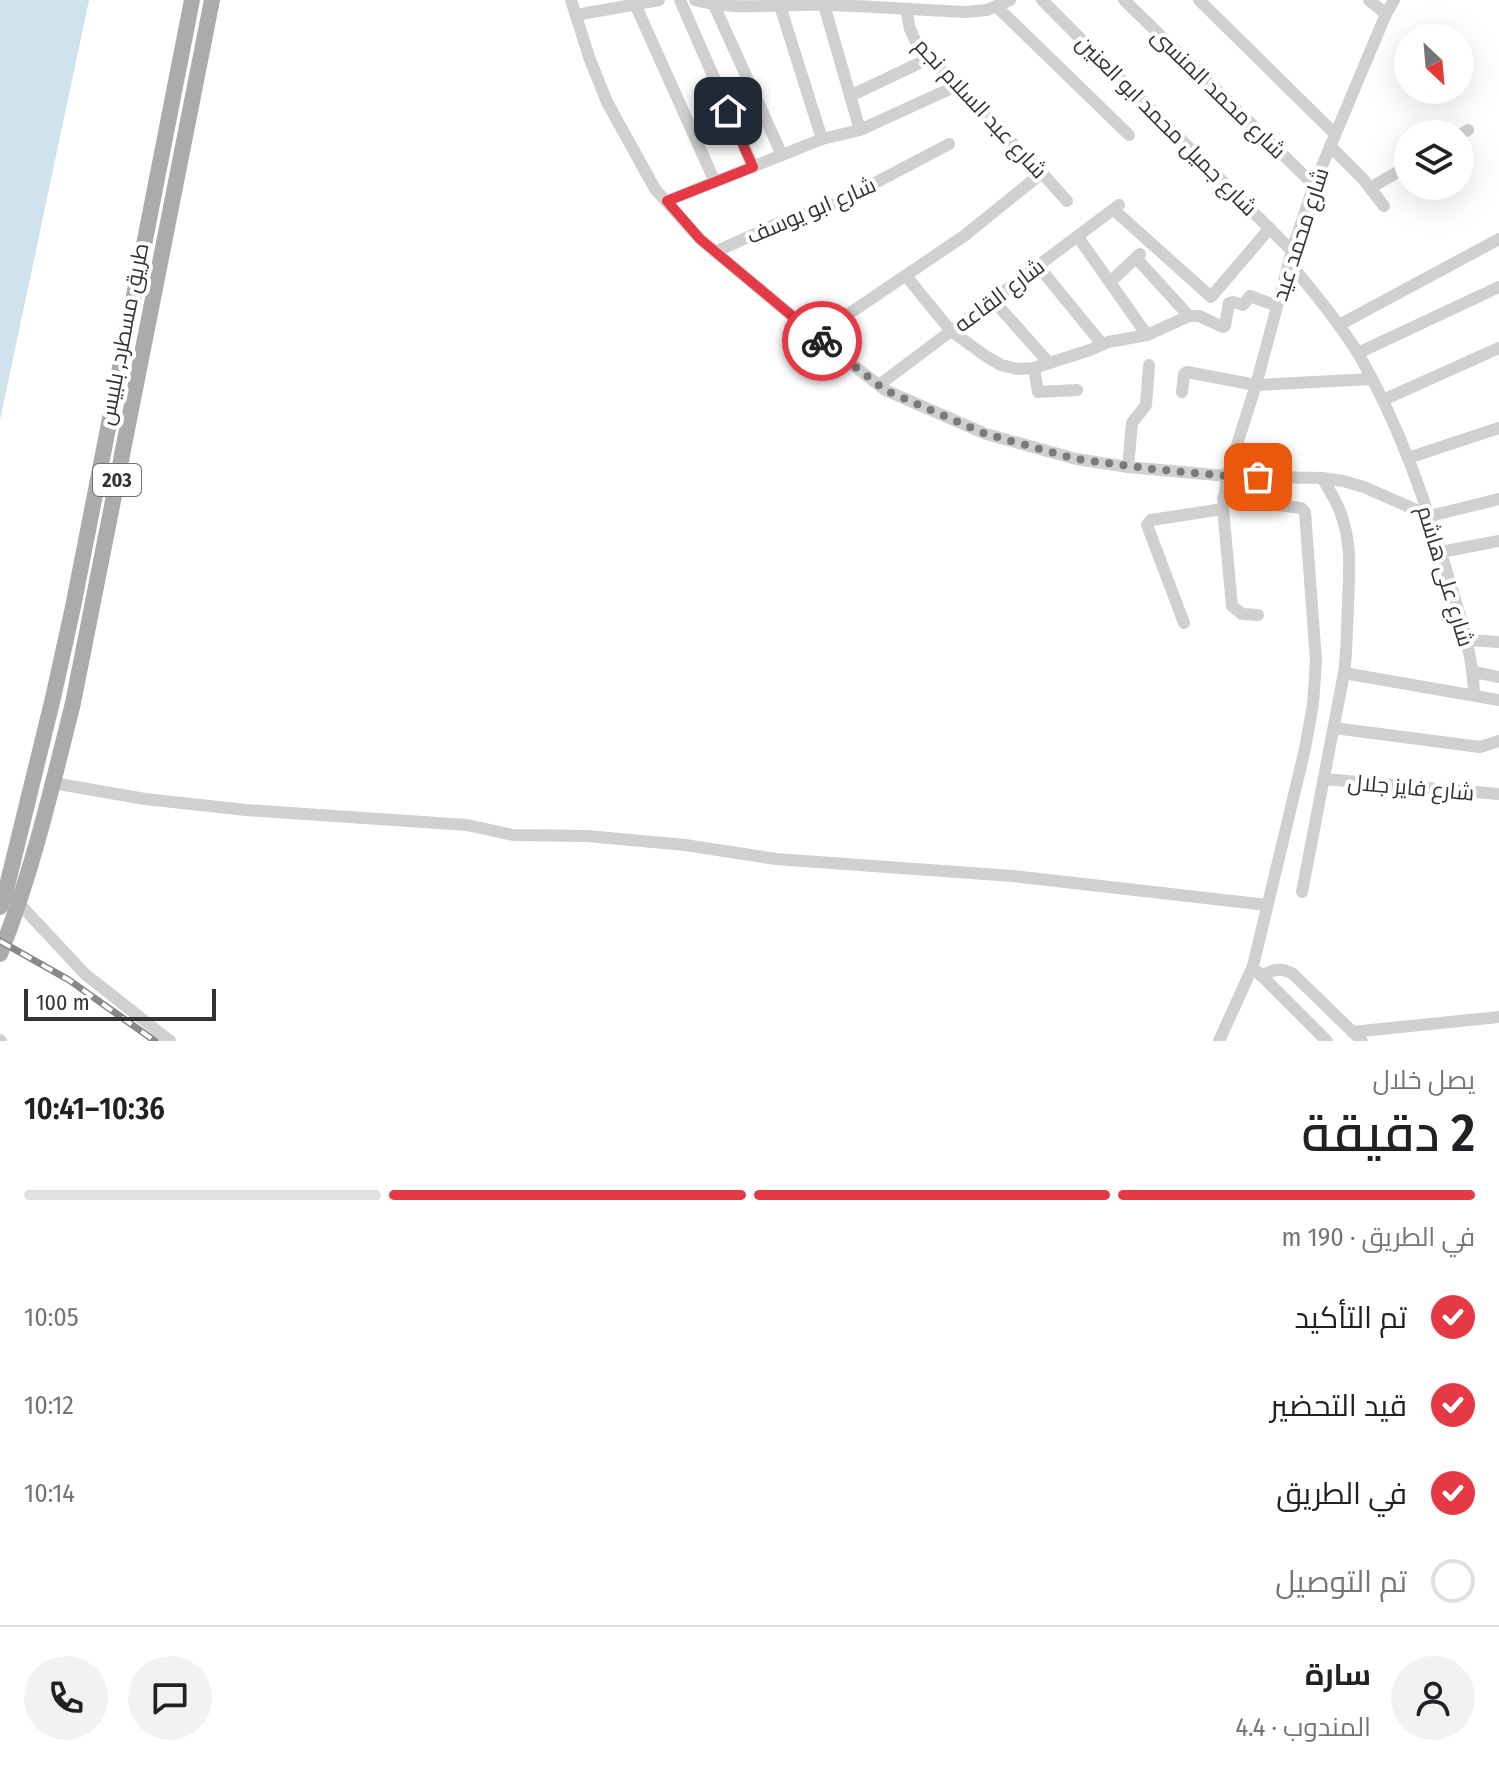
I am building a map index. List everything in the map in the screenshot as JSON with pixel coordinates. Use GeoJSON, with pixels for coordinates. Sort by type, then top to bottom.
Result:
{"type":"FeatureCollection","features":[{"type":"Feature","properties":{"kind":"main road","name":"طريق مسطرد, بلبيس"},"geometry":{"type":"LineString","coordinates":[[3,899],[73,607],[192,0]]}},
{"type":"Feature","properties":{"kind":"main road","name":"طريق مسطرد, بلبيس"},"geometry":{"type":"LineString","coordinates":[[0,954],[19,904],[73,703],[212,0]]}},
{"type":"Feature","properties":{"kind":"main road"},"geometry":{"type":"LineString","coordinates":[[53,698],[73,703]]}},
{"type":"Feature","properties":{"kind":"street"},"geometry":{"type":"LineString","coordinates":[[571,0],[607,102],[655,189],[700,239],[885,390],[986,434],[1076,459],[1227,476],[1322,478],[1364,487],[1430,516],[1499,499]]}},
{"type":"Feature","properties":{"kind":"street"},"geometry":{"type":"LineString","coordinates":[[576,15],[659,0]]}},
{"type":"Feature","properties":{"kind":"street"},"geometry":{"type":"LineString","coordinates":[[680,0],[753,167]]}},
{"type":"Feature","properties":{"kind":"street"},"geometry":{"type":"LineString","coordinates":[[695,0],[714,5],[780,6],[794,2],[906,9],[934,5],[966,12],[1010,0]]}},
{"type":"Feature","properties":{"kind":"street","name":"شارع جميل محمد ابو العنين"},"geometry":{"type":"LineString","coordinates":[[1042,0],[1270,228],[1358,353]]}},
{"type":"Feature","properties":{"kind":"street","name":"شارع محمد المنسى"},"geometry":{"type":"LineString","coordinates":[[1124,0],[1314,185]]}},
{"type":"Feature","properties":{"kind":"street"},"geometry":{"type":"LineString","coordinates":[[1199,0],[1335,134]]}},
{"type":"Feature","properties":{"kind":"street"},"geometry":{"type":"LineString","coordinates":[[1369,0],[1386,14]]}},
{"type":"Feature","properties":{"kind":"street","name":"شارع محمد عيد"},"geometry":{"type":"LineString","coordinates":[[1258,615],[1242,614],[1232,606],[1223,504],[1227,476],[1314,185],[1394,0]]}},
{"type":"Feature","properties":{"kind":"street"},"geometry":{"type":"LineString","coordinates":[[635,4],[715,182]]}},
{"type":"Feature","properties":{"kind":"street"},"geometry":{"type":"LineString","coordinates":[[714,5],[782,155]]}},
{"type":"Feature","properties":{"kind":"street"},"geometry":{"type":"LineString","coordinates":[[824,5],[860,130]]}},
{"type":"Feature","properties":{"kind":"street"},"geometry":{"type":"LineString","coordinates":[[989,5],[1129,135]]}},
{"type":"Feature","properties":{"kind":"street"},"geometry":{"type":"LineString","coordinates":[[780,6],[822,139]]}},
{"type":"Feature","properties":{"kind":"street","name":"شارع عبد السلام نجم"},"geometry":{"type":"LineString","coordinates":[[906,9],[913,36],[930,58],[1067,201]]}},
{"type":"Feature","properties":{"kind":"street"},"geometry":{"type":"LineString","coordinates":[[850,96],[930,58]]}},
{"type":"Feature","properties":{"kind":"street"},"geometry":{"type":"LineString","coordinates":[[667,201],[822,139],[860,130],[956,86]]}},
{"type":"Feature","properties":{"kind":"street","name":"شارع ابو يوسف"},"geometry":{"type":"LineString","coordinates":[[715,252],[781,222],[848,198],[949,144]]}},
{"type":"Feature","properties":{"kind":"street"},"geometry":{"type":"LineString","coordinates":[[1330,146],[1355,170],[1384,206]]}},
{"type":"Feature","properties":{"kind":"street"},"geometry":{"type":"LineString","coordinates":[[816,336],[984,222],[1042,173]]}},
{"type":"Feature","properties":{"kind":"street"},"geometry":{"type":"LineString","coordinates":[[1370,188],[1394,174]]}},
{"type":"Feature","properties":{"kind":"street","name":"شارع القاعه"},"geometry":{"type":"LineString","coordinates":[[879,385],[1116,208],[1151,244]]}},
{"type":"Feature","properties":{"kind":"street"},"geometry":{"type":"LineString","coordinates":[[1110,282],[1151,244],[1211,297],[1270,228]]}},
{"type":"Feature","properties":{"kind":"street"},"geometry":{"type":"LineString","coordinates":[[1078,237],[1147,335]]}},
{"type":"Feature","properties":{"kind":"street"},"geometry":{"type":"LineString","coordinates":[[1339,325],[1499,239]]}},
{"type":"Feature","properties":{"kind":"street"},"geometry":{"type":"LineString","coordinates":[[1136,258],[1189,316]]}},
{"type":"Feature","properties":{"kind":"street"},"geometry":{"type":"LineString","coordinates":[[1038,266],[1102,344]]}},
{"type":"Feature","properties":{"kind":"street"},"geometry":{"type":"LineString","coordinates":[[906,276],[951,331],[987,357],[1017,369],[1034,368],[1102,344],[1147,335],[1189,316],[1199,316],[1223,327],[1227,306],[1231,302],[1243,305],[1251,296],[1277,306]]}},
{"type":"Feature","properties":{"kind":"street"},"geometry":{"type":"LineString","coordinates":[[1358,353],[1499,287]]}},
{"type":"Feature","properties":{"kind":"street"},"geometry":{"type":"LineString","coordinates":[[993,300],[1049,363]]}},
{"type":"Feature","properties":{"kind":"street"},"geometry":{"type":"LineString","coordinates":[[1383,400],[1499,348]]}},
{"type":"Feature","properties":{"kind":"street","name":"شارع على هاشم"},"geometry":{"type":"LineString","coordinates":[[1358,353],[1383,400],[1430,516],[1467,640],[1474,672],[1474,695]]}},
{"type":"Feature","properties":{"kind":"street"},"geometry":{"type":"LineString","coordinates":[[1128,467],[1132,423],[1146,405],[1149,365]]}},
{"type":"Feature","properties":{"kind":"street"},"geometry":{"type":"LineString","coordinates":[[1034,368],[1038,392],[1077,390]]}},
{"type":"Feature","properties":{"kind":"street"},"geometry":{"type":"LineString","coordinates":[[1182,392],[1187,372],[1256,385],[1372,379]]}},
{"type":"Feature","properties":{"kind":"street"},"geometry":{"type":"LineString","coordinates":[[1408,458],[1499,428]]}},
{"type":"Feature","properties":{"kind":"street"},"geometry":{"type":"LineString","coordinates":[[1302,892],[1344,673],[1350,561],[1342,517],[1322,478]]}},
{"type":"Feature","properties":{"kind":"street"},"geometry":{"type":"LineString","coordinates":[[1184,623],[1148,530],[1148,522],[1223,504],[1301,508],[1307,516],[1316,661],[1313,704],[1267,905],[1257,971],[1219,1041]]}},
{"type":"Feature","properties":{"kind":"street"},"geometry":{"type":"LineString","coordinates":[[1441,552],[1499,541]]}},
{"type":"Feature","properties":{"kind":"street"},"geometry":{"type":"LineString","coordinates":[[1467,640],[1499,642]]}},
{"type":"Feature","properties":{"kind":"street"},"geometry":{"type":"LineString","coordinates":[[1474,672],[1499,677]]}},
{"type":"Feature","properties":{"kind":"street"},"geometry":{"type":"LineString","coordinates":[[1344,673],[1499,700]]}},
{"type":"Feature","properties":{"kind":"street"},"geometry":{"type":"LineString","coordinates":[[1334,728],[1480,747],[1499,741]]}},
{"type":"Feature","properties":{"kind":"street","name":"شارع فايز جلال"},"geometry":{"type":"LineString","coordinates":[[1324,779],[1499,794]]}},
{"type":"Feature","properties":{"kind":"street"},"geometry":{"type":"LineString","coordinates":[[53,783],[145,799],[246,810],[467,825],[513,835],[629,839],[776,859],[1013,876],[1267,905]]}},
{"type":"Feature","properties":{"kind":"street"},"geometry":{"type":"LineString","coordinates":[[3,899],[19,904],[85,974],[170,1041]]}},
{"type":"Feature","properties":{"kind":"street"},"geometry":{"type":"LineString","coordinates":[[1257,971],[1283,969],[1293,974],[1357,1036],[1499,1017]]}},
{"type":"Feature","properties":{"kind":"street"},"geometry":{"type":"LineString","coordinates":[[1257,971],[1327,1041]]}},
{"type":"Feature","properties":{"kind":"water"},"geometry":{"type":"Polygon","coordinates":[[[0,0],[89,0],[0,420],[0,0]]]}},
{"type":"Feature","properties":{"kind":"railway"},"geometry":{"type":"LineString","coordinates":[[0,941],[69,980],[155,1041]]}},
{"type":"Feature","properties":{"kind":"way so far"},"geometry":{"type":"LineString","coordinates":[[822,341],[885,390],[986,434],[1076,459],[1128,467],[1258,477]]}},
{"type":"Feature","properties":{"kind":"route"},"geometry":{"type":"LineString","coordinates":[[728,111],[753,167],[667,201],[700,239],[822,341]]}}]}
